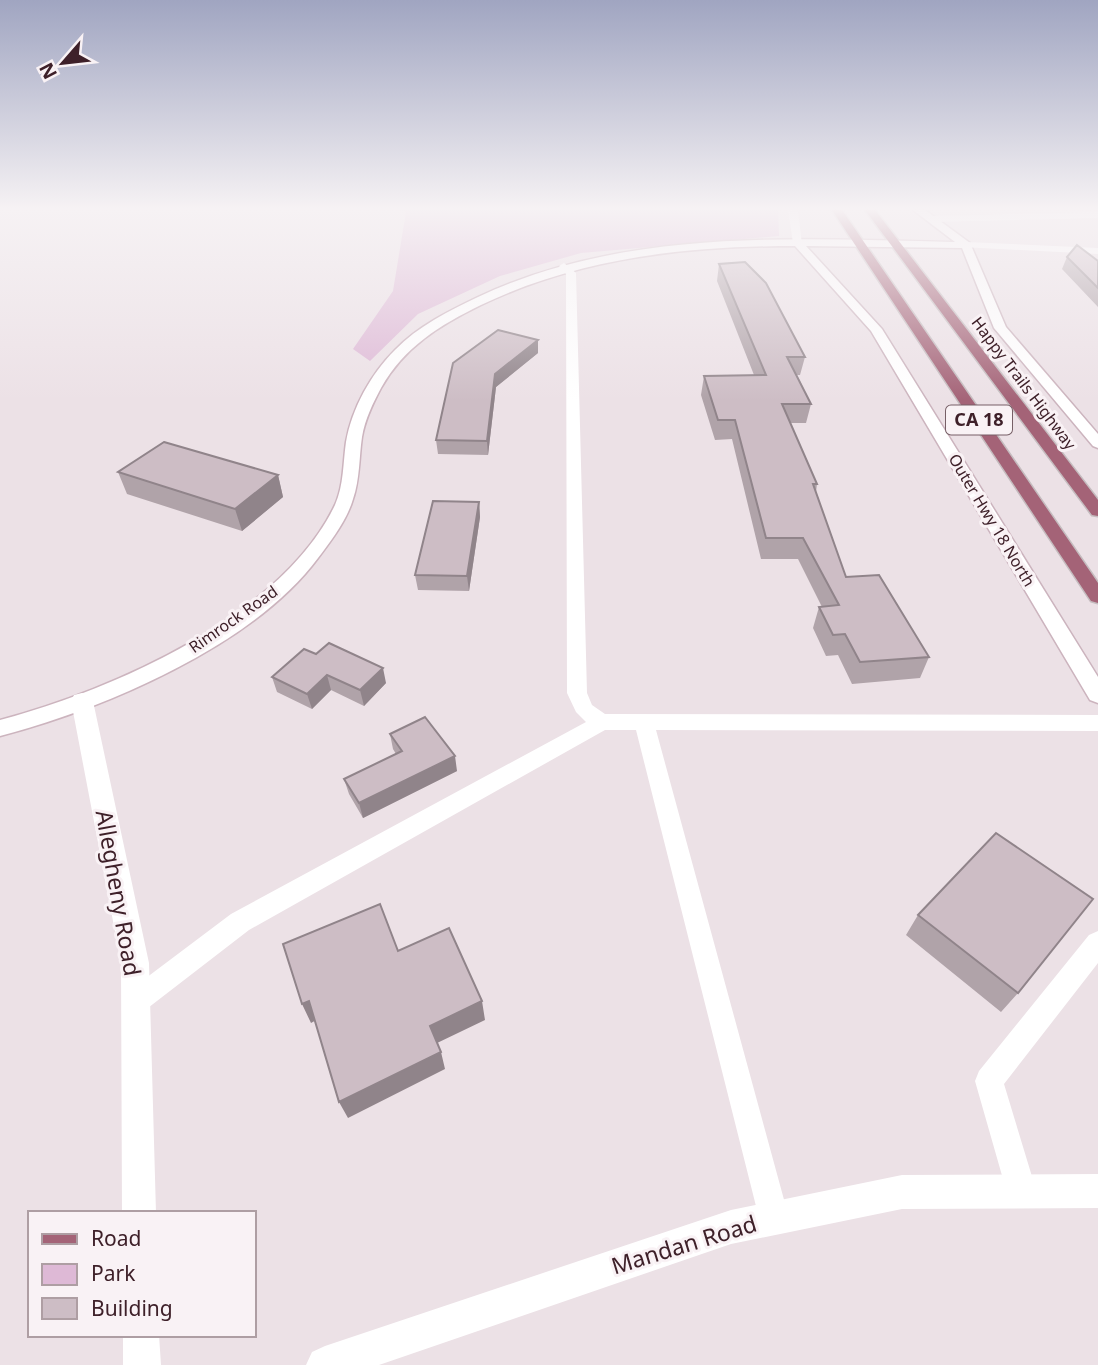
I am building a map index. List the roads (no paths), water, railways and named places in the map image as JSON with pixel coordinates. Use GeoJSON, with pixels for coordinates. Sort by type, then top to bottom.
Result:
{"type":"FeatureCollection","features":[{"type":"Feature","properties":{"kind":"main road","name":"CA 18"},"geometry":{"type":"LineString","coordinates":[[879,274],[1098,597]]}},
{"type":"Feature","properties":{"kind":"main road","name":"Happy Trails Highway"},"geometry":{"type":"LineString","coordinates":[[918,274],[1098,511]]}},
{"type":"Feature","properties":{"kind":"street","name":"Rimrock Road"},"geometry":{"type":"LineString","coordinates":[[0,728],[82,701],[162,665],[204,642],[272,596],[319,544],[345,501],[356,430],[363,410],[399,353],[433,325],[475,301],[509,285],[544,274]]}},
{"type":"Feature","properties":{"kind":"street","name":"Outer Hwy 18 North"},"geometry":{"type":"LineString","coordinates":[[823,274],[858,307],[876,329],[1098,695]]}},
{"type":"Feature","properties":{"kind":"street"},"geometry":{"type":"LineString","coordinates":[[978,274],[1000,328],[1098,443]]}},
{"type":"Feature","properties":{"kind":"street","name":"Allegheny Road"},"geometry":{"type":"LineString","coordinates":[[82,701],[135,963],[139,1211]]}},
{"type":"Feature","properties":{"kind":"street","name":"Mandan Road"},"geometry":{"type":"LineString","coordinates":[[325,1365],[731,1227],[902,1192],[1098,1191]]}},
{"type":"Feature","properties":{"kind":"street"},"geometry":{"type":"LineString","coordinates":[[141,1337],[142,1365]]}},
{"type":"Feature","properties":{"kind":"lane"},"geometry":{"type":"LineString","coordinates":[[571,274],[577,693],[584,710],[602,722]]}},
{"type":"Feature","properties":{"kind":"lane"},"geometry":{"type":"LineString","coordinates":[[135,1002],[240,922],[602,722],[1098,723]]}},
{"type":"Feature","properties":{"kind":"lane"},"geometry":{"type":"LineString","coordinates":[[644,722],[774,1219]]}},
{"type":"Feature","properties":{"kind":"lane"},"geometry":{"type":"LineString","coordinates":[[1022,1193],[989,1081],[1098,943]]}}]}
